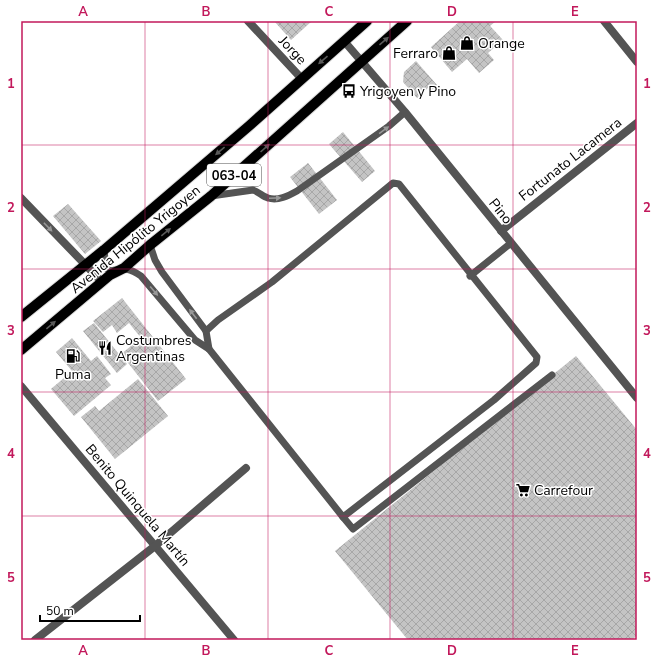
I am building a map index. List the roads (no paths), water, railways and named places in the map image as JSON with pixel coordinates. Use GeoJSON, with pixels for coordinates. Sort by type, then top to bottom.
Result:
{"type":"FeatureCollection","features":[{"type":"Feature","properties":{"kind":"main road","name":"Avenida Hipólito Yrigoyen"},"geometry":{"type":"LineString","coordinates":[[21,317],[104,250],[249,126],[367,21]]}},
{"type":"Feature","properties":{"kind":"main road","name":"Avenida Hipólito Yrigoyen"},"geometry":{"type":"LineString","coordinates":[[21,350],[110,275],[124,268],[211,196],[407,21]]}},
{"type":"Feature","properties":{"kind":"street","name":"Jorge"},"geometry":{"type":"LineString","coordinates":[[248,21],[302,79]]}},
{"type":"Feature","properties":{"kind":"street"},"geometry":{"type":"LineString","coordinates":[[604,21],[637,62]]}},
{"type":"Feature","properties":{"kind":"street","name":"Pino"},"geometry":{"type":"LineString","coordinates":[[344,41],[405,112],[637,398]]}},
{"type":"Feature","properties":{"kind":"street","name":"Fortunato Lacamera"},"geometry":{"type":"LineString","coordinates":[[501,231],[637,123]]}},
{"type":"Feature","properties":{"kind":"street"},"geometry":{"type":"LineString","coordinates":[[21,198],[102,282]]}},
{"type":"Feature","properties":{"kind":"street","name":"Benito Quinquela Martín"},"geometry":{"type":"LineString","coordinates":[[21,386],[234,640]]}},
{"type":"Feature","properties":{"kind":"street"},"geometry":{"type":"LineString","coordinates":[[35,640],[155,546],[246,468]]}},
{"type":"Feature","properties":{"kind":"lane"},"geometry":{"type":"LineString","coordinates":[[211,196],[253,190],[267,198],[277,199],[289,195],[297,191],[389,126],[405,112]]}},
{"type":"Feature","properties":{"kind":"lane"},"geometry":{"type":"LineString","coordinates":[[206,331],[218,320],[272,282],[392,183],[398,184],[536,357],[536,363],[494,400],[343,517]]}},
{"type":"Feature","properties":{"kind":"lane"},"geometry":{"type":"LineString","coordinates":[[470,276],[510,243]]}},
{"type":"Feature","properties":{"kind":"lane"},"geometry":{"type":"LineString","coordinates":[[150,245],[155,260],[162,272],[206,331],[209,349]]}},
{"type":"Feature","properties":{"kind":"lane"},"geometry":{"type":"LineString","coordinates":[[104,250],[106,268],[110,271],[124,268],[141,276],[195,340],[209,349],[353,529],[552,375]]}},
{"type":"Feature","properties":{"kind":"place","name":"Orange"},"geometry":{"type":"Point","coordinates":[467,43]}},
{"type":"Feature","properties":{"kind":"place","name":"Ferraro"},"geometry":{"type":"Point","coordinates":[449,53]}},
{"type":"Feature","properties":{"kind":"place","name":"Yrigoyen y Pino"},"geometry":{"type":"Point","coordinates":[349,91]}},
{"type":"Feature","properties":{"kind":"place","name":"Costumbres Argentinas"},"geometry":{"type":"Point","coordinates":[105,348]}},
{"type":"Feature","properties":{"kind":"place","name":"Puma"},"geometry":{"type":"Point","coordinates":[73,356]}},
{"type":"Feature","properties":{"kind":"place","name":"Carrefour"},"geometry":{"type":"Point","coordinates":[523,490]}}]}
